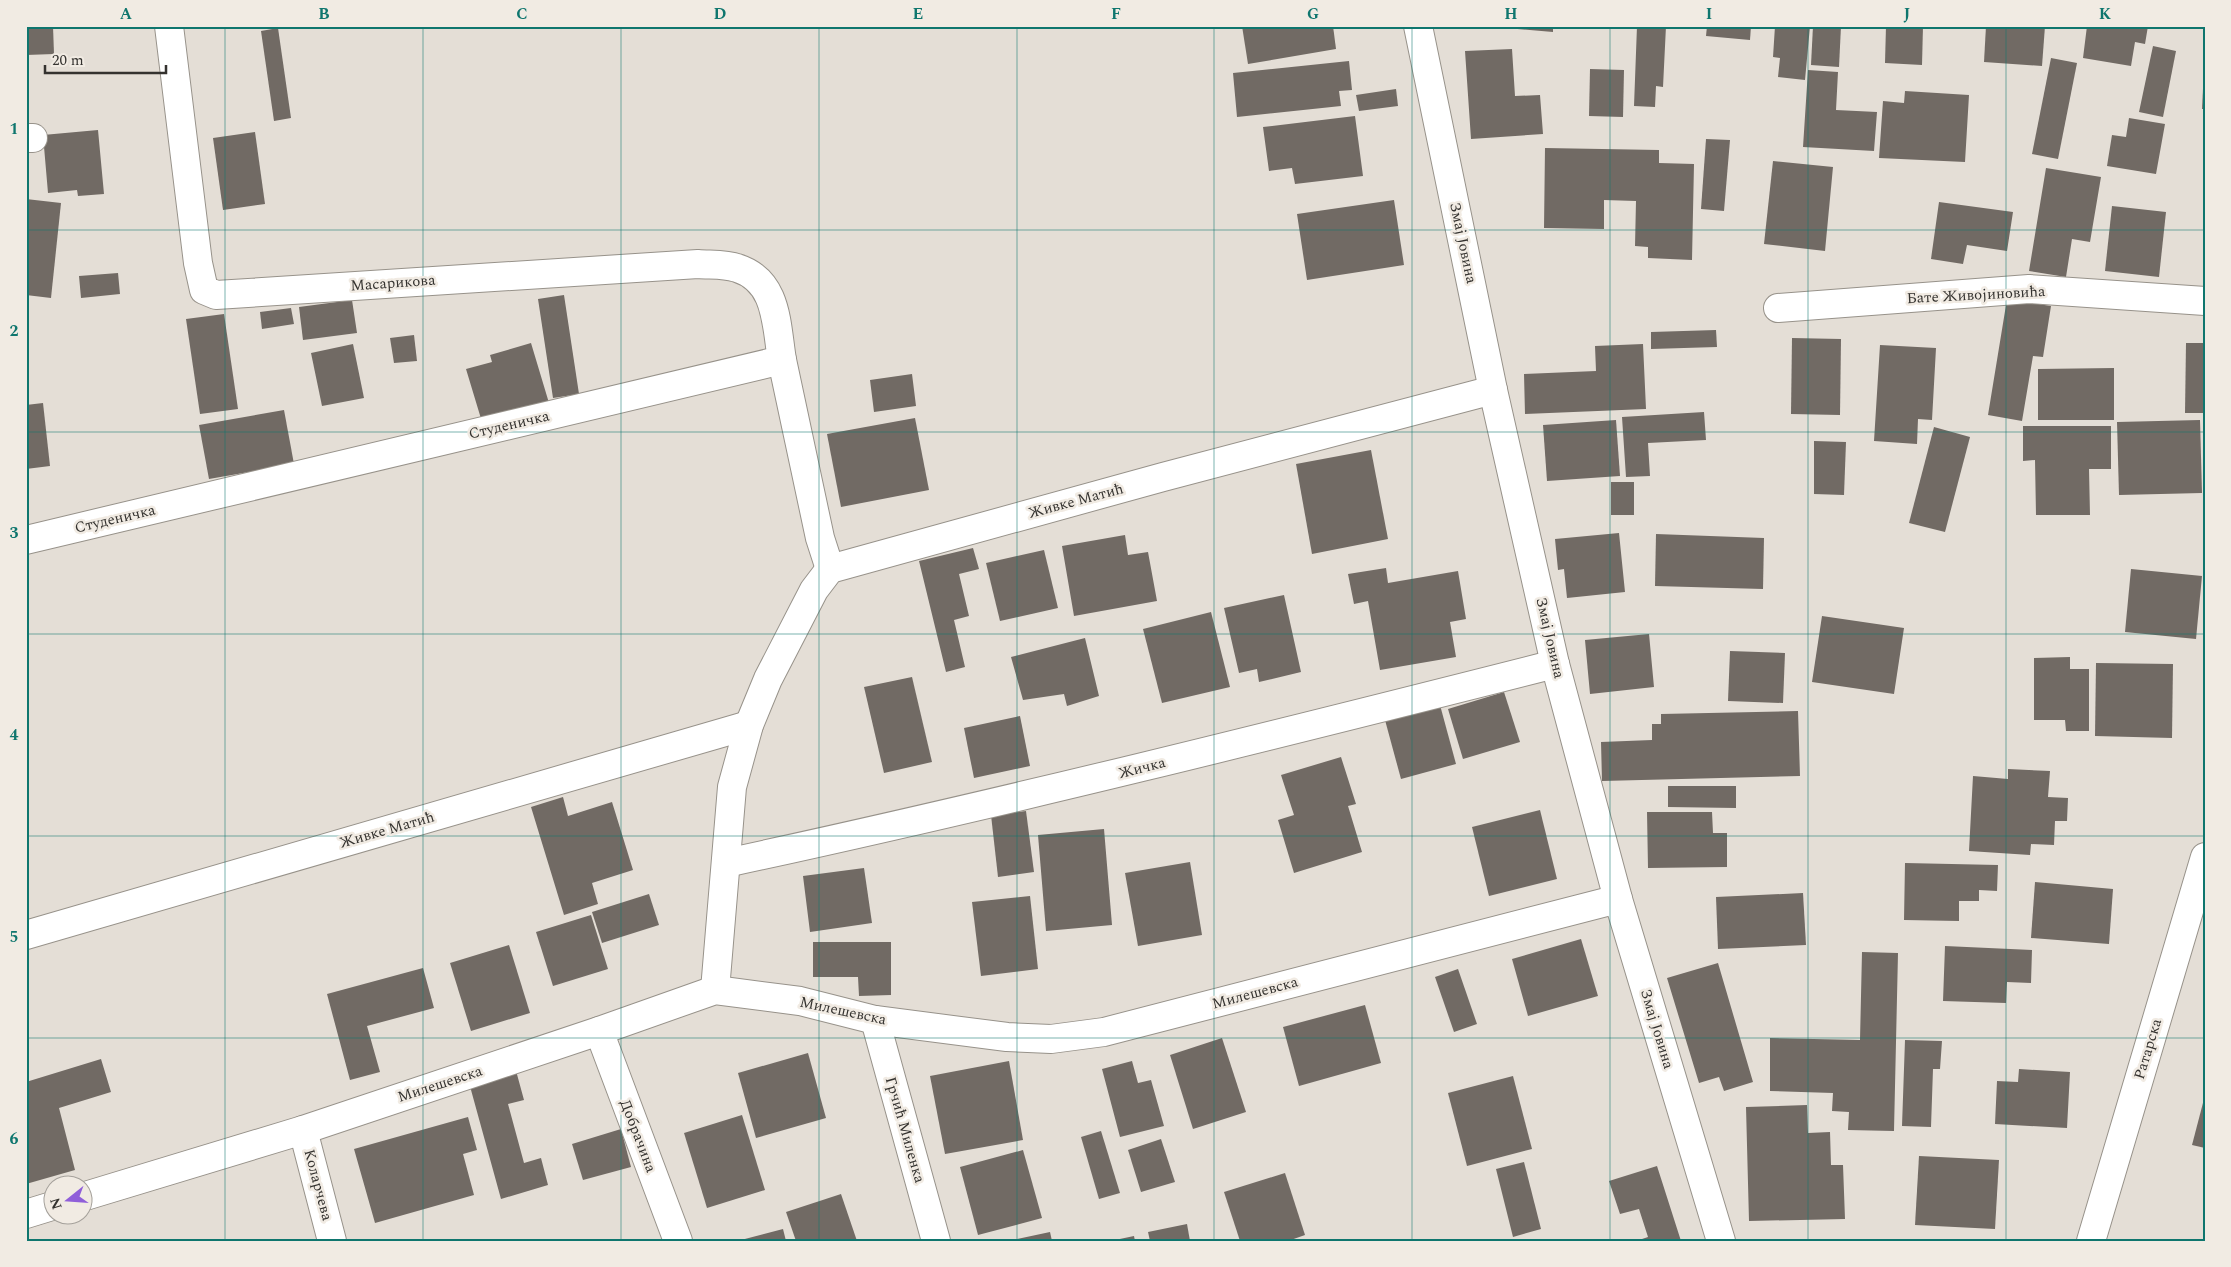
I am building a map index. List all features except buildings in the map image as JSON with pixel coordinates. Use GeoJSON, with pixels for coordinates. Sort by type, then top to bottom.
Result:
{"type":"FeatureCollection","features":[{"type":"Feature","properties":{"kind":"street","name":"Масарикова"},"geometry":{"type":"LineString","coordinates":[[168,26],[198,263],[204,290],[216,295],[698,264],[737,268],[759,278],[771,297],[782,360]]}},
{"type":"Feature","properties":{"kind":"street","name":"Змај Јовина"},"geometry":{"type":"LineString","coordinates":[[1418,26],[1493,390],[1555,664],[1618,899],[1721,1241]]}},
{"type":"Feature","properties":{"kind":"street","name":"Бате Живојиновића"},"geometry":{"type":"LineString","coordinates":[[1778,308],[2029,289],[2205,301]]}},
{"type":"Feature","properties":{"kind":"street","name":"Студеничка"},"geometry":{"type":"LineString","coordinates":[[26,540],[782,360]]}},
{"type":"Feature","properties":{"kind":"street"},"geometry":{"type":"LineString","coordinates":[[716,990],[732,787],[749,726],[768,680],[814,590],[830,569],[820,538],[782,360]]}},
{"type":"Feature","properties":{"kind":"street","name":"Живке Матић"},"geometry":{"type":"LineString","coordinates":[[830,569],[1163,477],[1493,390]]}},
{"type":"Feature","properties":{"kind":"street","name":"Жичка"},"geometry":{"type":"LineString","coordinates":[[726,863],[887,828],[1122,773],[1555,664]]}},
{"type":"Feature","properties":{"kind":"street","name":"Живке Матић"},"geometry":{"type":"LineString","coordinates":[[26,934],[749,726]]}},
{"type":"Feature","properties":{"kind":"street","name":"Ратарска"},"geometry":{"type":"LineString","coordinates":[[2091,1241],[2205,857]]}},
{"type":"Feature","properties":{"kind":"street","name":"Милешевска"},"geometry":{"type":"LineString","coordinates":[[92,1194],[303,1130],[716,990],[800,1001],[874,1020],[1007,1037],[1052,1039],[1104,1032],[1618,899]]}},
{"type":"Feature","properties":{"kind":"street","name":"Грчић Миленка"},"geometry":{"type":"LineString","coordinates":[[874,1020],[936,1241]]}},
{"type":"Feature","properties":{"kind":"street","name":"Добрачина"},"geometry":{"type":"LineString","coordinates":[[599,1031],[678,1241]]}},
{"type":"Feature","properties":{"kind":"street","name":"Коларчева"},"geometry":{"type":"LineString","coordinates":[[303,1130],[332,1241]]}},
{"type":"Feature","properties":{"kind":"street"},"geometry":{"type":"LineString","coordinates":[[26,1214],[42,1209]]}}]}
